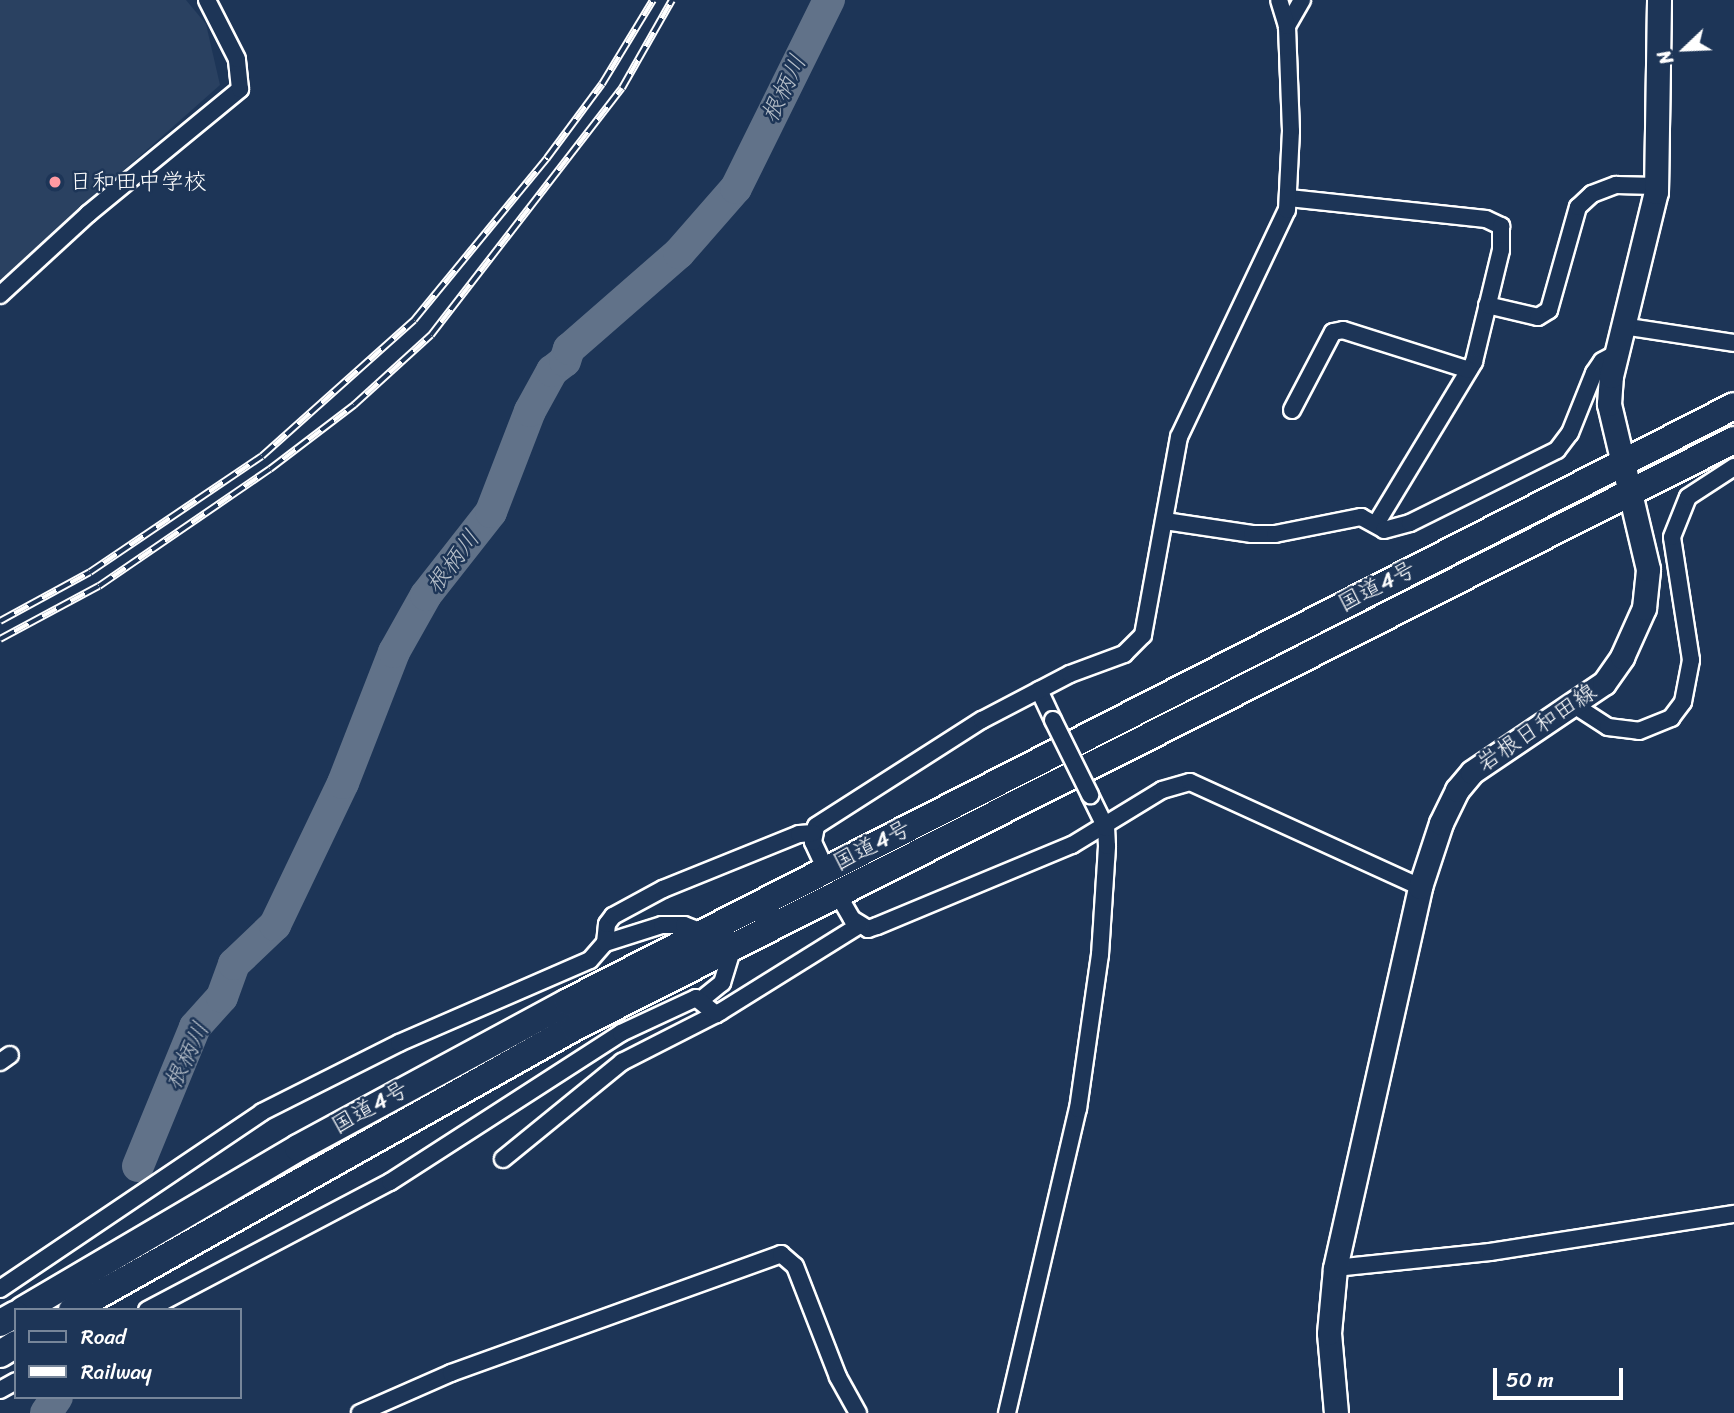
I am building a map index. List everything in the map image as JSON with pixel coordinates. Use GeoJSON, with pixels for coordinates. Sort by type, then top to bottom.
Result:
{"type":"FeatureCollection","features":[{"type":"Feature","properties":{"kind":"highway","name":"国道4号"},"geometry":{"type":"LineString","coordinates":[[75,1308],[417,1112],[733,947],[832,882],[1624,461],[1734,406]]}},
{"type":"Feature","properties":{"kind":"highway","name":"国道4号"},"geometry":{"type":"LineString","coordinates":[[26,1308],[395,1094],[702,932],[832,882],[1734,440]]}},
{"type":"Feature","properties":{"kind":"main road","name":"岩根日和田線"},"geometry":{"type":"LineString","coordinates":[[1336,1413],[1329,1333],[1335,1268],[1420,887],[1448,808],[1472,772],[1604,683],[1622,657],[1644,608],[1648,569],[1632,492],[1609,404],[1617,353],[1656,186],[1659,0]]}},
{"type":"Feature","properties":{"kind":"street"},"geometry":{"type":"LineString","coordinates":[[0,295],[88,214],[240,89],[237,59],[206,0]]}},
{"type":"Feature","properties":{"kind":"street"},"geometry":{"type":"LineString","coordinates":[[605,943],[607,924],[613,916],[663,889],[799,834],[813,833],[824,820],[982,720],[1039,690],[1135,647],[1149,610],[1179,437],[1223,337],[1278,236],[1289,198],[1287,26],[1279,0]]}},
{"type":"Feature","properties":{"kind":"street"},"geometry":{"type":"LineString","coordinates":[[1287,26],[1301,0]]}},
{"type":"Feature","properties":{"kind":"street"},"geometry":{"type":"LineString","coordinates":[[1487,305],[1538,317],[1549,310],[1578,207],[1592,194],[1616,185],[1656,186]]}},
{"type":"Feature","properties":{"kind":"street"},"geometry":{"type":"LineString","coordinates":[[1289,198],[1493,220],[1500,226],[1501,250],[1469,370],[1377,522]]}},
{"type":"Feature","properties":{"kind":"street"},"geometry":{"type":"LineString","coordinates":[[1623,326],[1734,343]]}},
{"type":"Feature","properties":{"kind":"street"},"geometry":{"type":"LineString","coordinates":[[1292,410],[1333,332],[1343,330],[1469,370]]}},
{"type":"Feature","properties":{"kind":"street"},"geometry":{"type":"LineString","coordinates":[[1165,521],[1252,534],[1275,534],[1361,517],[1377,522],[1384,530],[1410,523],[1557,450],[1570,433],[1594,373],[1602,361],[1617,353]]}},
{"type":"Feature","properties":{"kind":"street"},"geometry":{"type":"LineString","coordinates":[[1574,705],[1608,727],[1639,731],[1671,719],[1683,702],[1691,660],[1671,537],[1688,497],[1734,467]]}},
{"type":"Feature","properties":{"kind":"street"},"geometry":{"type":"LineString","coordinates":[[1007,1413],[1078,1109],[1100,955],[1106,828],[1039,690]]}},
{"type":"Feature","properties":{"kind":"street"},"geometry":{"type":"LineString","coordinates":[[503,1158],[622,1062],[716,1014],[860,925],[877,926],[1106,828],[1162,790],[1190,782],[1420,887]]}},
{"type":"Feature","properties":{"kind":"street"},"geometry":{"type":"LineString","coordinates":[[813,833],[832,882],[860,925]]}},
{"type":"Feature","properties":{"kind":"street"},"geometry":{"type":"LineString","coordinates":[[0,1289],[262,1112],[389,1048],[590,960],[605,943],[662,925],[684,925],[702,932]]}},
{"type":"Feature","properties":{"kind":"street"},"geometry":{"type":"LineString","coordinates":[[702,999],[722,983],[733,947]]}},
{"type":"Feature","properties":{"kind":"street"},"geometry":{"type":"LineString","coordinates":[[151,1308],[390,1182],[621,1033],[696,998],[702,999],[716,1014]]}},
{"type":"Feature","properties":{"kind":"street"},"geometry":{"type":"LineString","coordinates":[[1335,1268],[1490,1252],[1734,1213]]}},
{"type":"Feature","properties":{"kind":"street"},"geometry":{"type":"LineString","coordinates":[[360,1413],[451,1373],[781,1254],[795,1266],[838,1377],[858,1413]]}},
{"type":"Feature","properties":{"kind":"shaded area","name":"日和田中学校"},"geometry":{"type":"Polygon","coordinates":[[[0,0],[186,0],[206,24],[220,85],[0,280],[0,0]]]}},
{"type":"Feature","properties":{"kind":"waterway","name":"根柄川"},"geometry":{"type":"LineString","coordinates":[[138,1166],[195,1027],[222,997],[234,964],[275,925],[343,783],[394,652],[426,595],[491,512],[530,411],[552,371],[565,361],[569,349],[679,253],[736,188],[829,0]]}},
{"type":"Feature","properties":{"kind":"waterway","name":"根柄川"},"geometry":{"type":"LineString","coordinates":[[46,1413],[56,1399]]}},
{"type":"Feature","properties":{"kind":"railway"},"geometry":{"type":"LineString","coordinates":[[0,621],[90,572],[262,456],[414,320],[547,158],[602,84],[653,0]]}},
{"type":"Feature","properties":{"kind":"railway"},"geometry":{"type":"LineString","coordinates":[[0,639],[99,586],[270,469],[354,405],[431,335],[622,88],[672,0]]}},
{"type":"Feature","properties":{"kind":"place","name":"日和田中学校"},"geometry":{"type":"Point","coordinates":[55,182]}}]}
